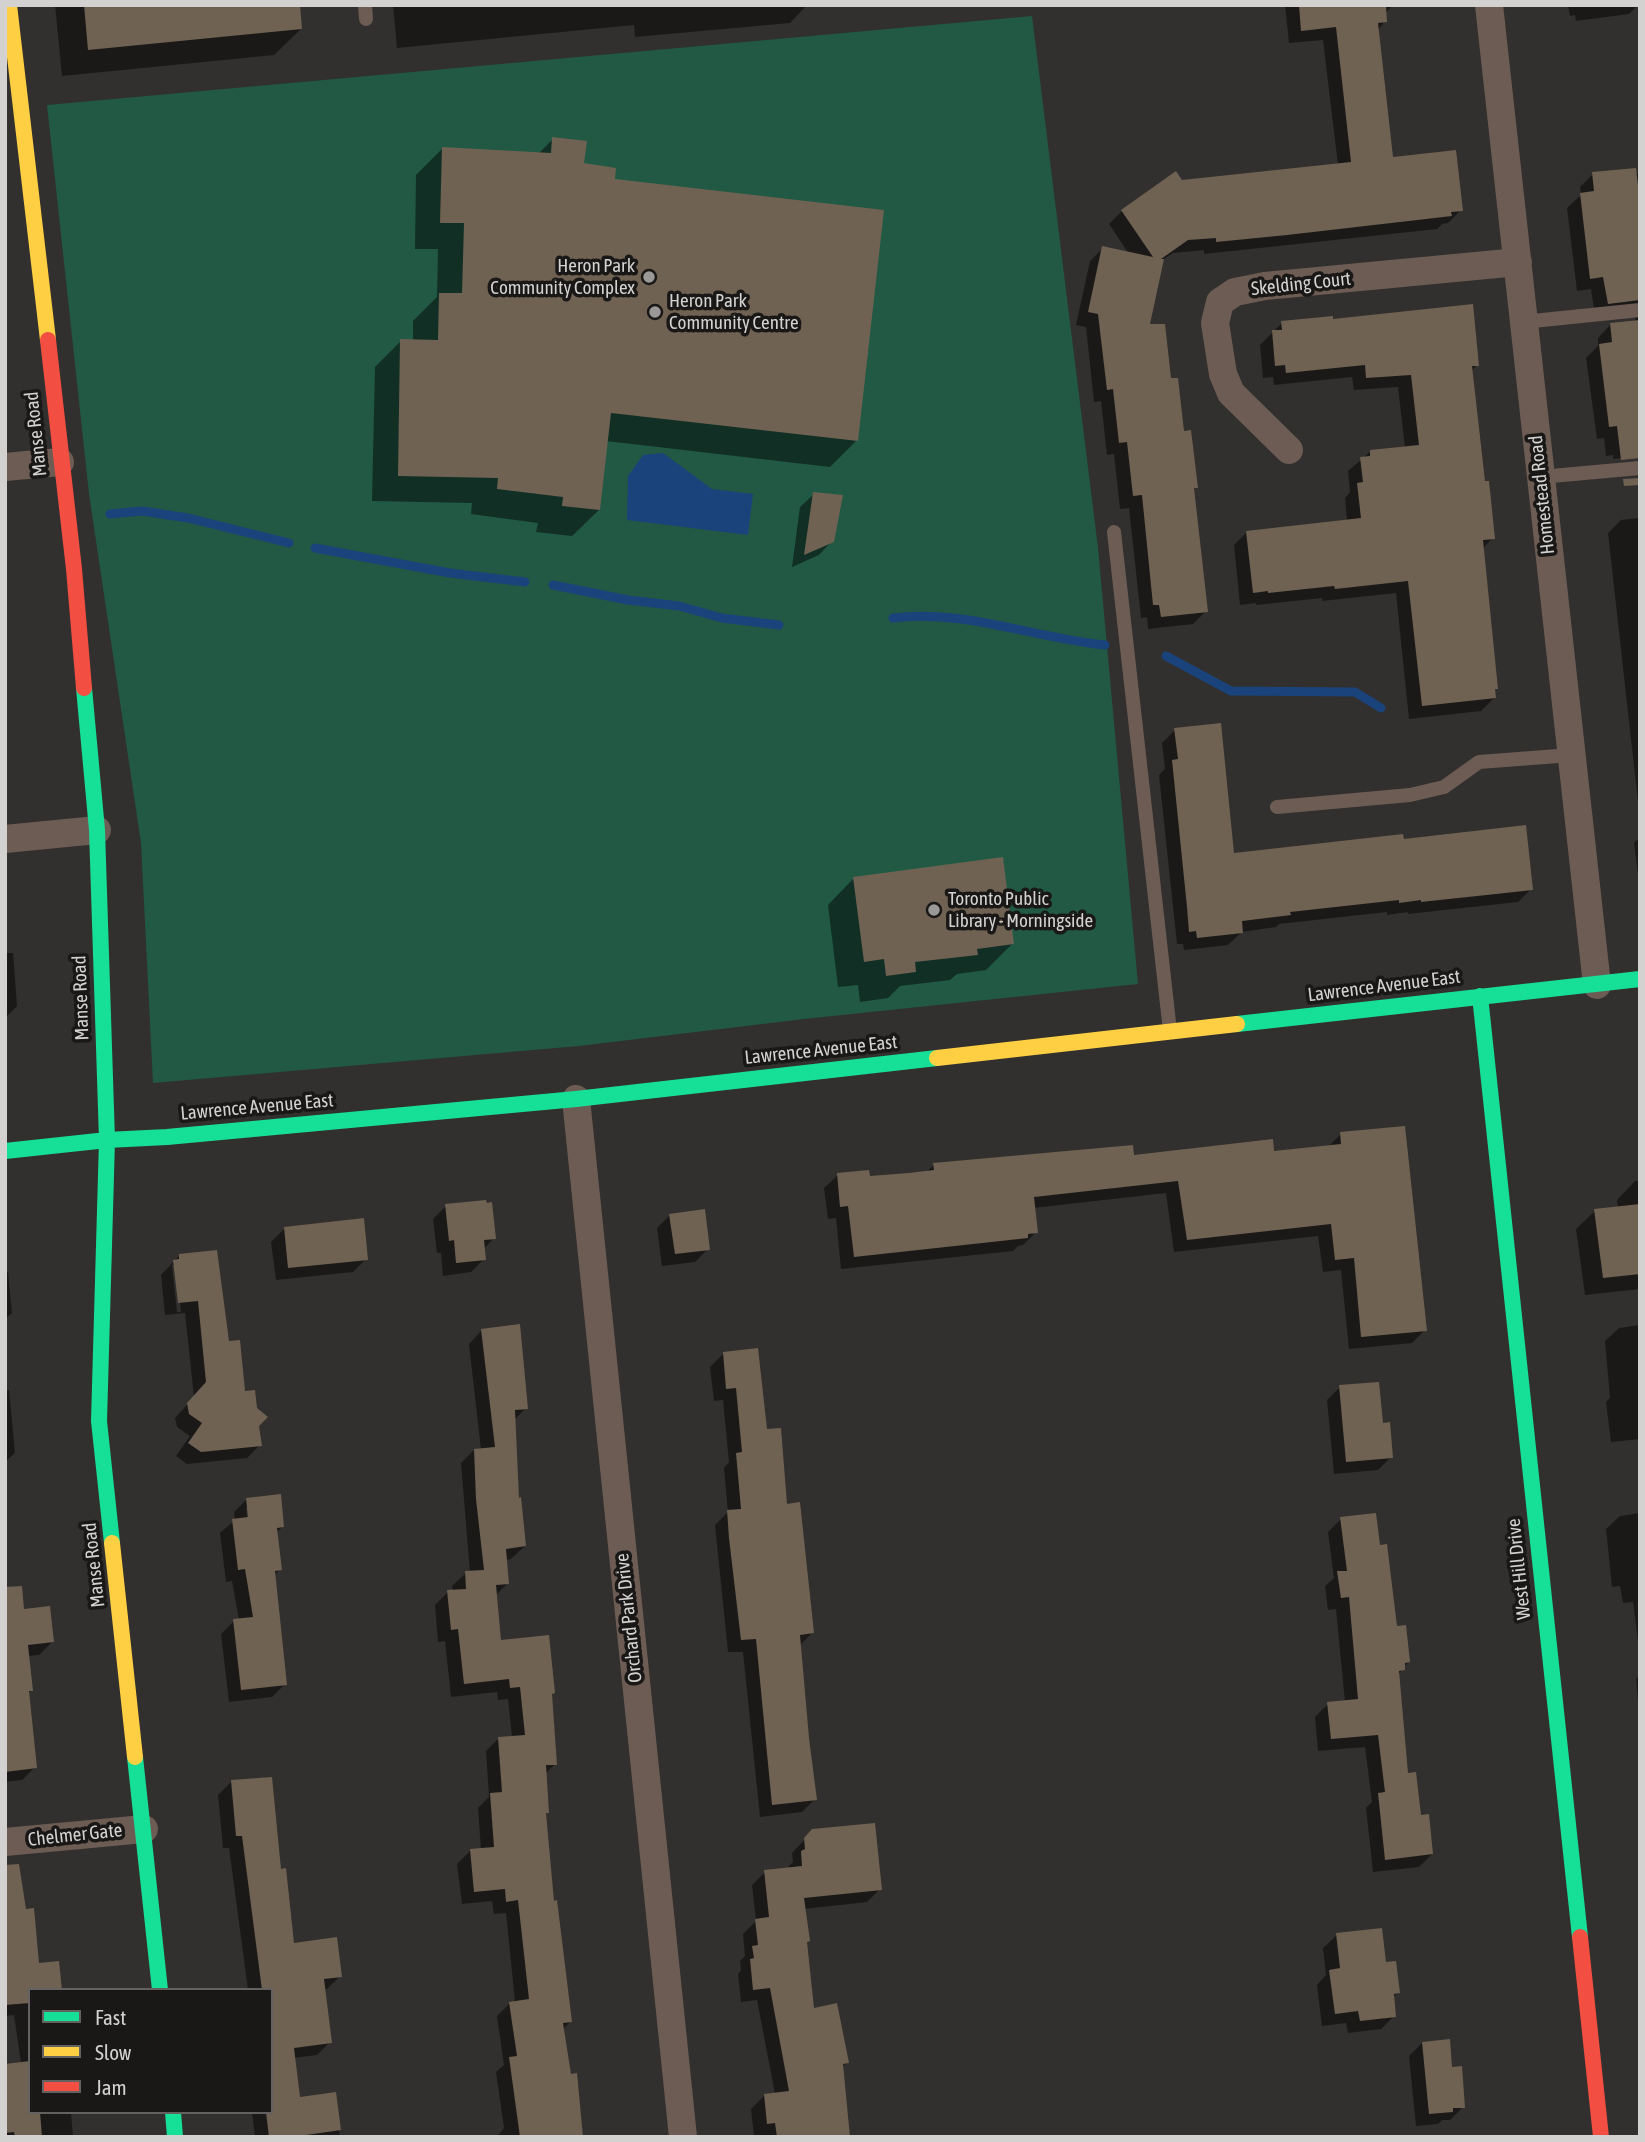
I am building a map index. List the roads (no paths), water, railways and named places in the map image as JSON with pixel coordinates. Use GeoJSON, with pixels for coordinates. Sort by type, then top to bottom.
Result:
{"type":"FeatureCollection","features":[{"type":"Feature","properties":{"kind":"street","name":"Homestead Road"},"geometry":{"type":"LineString","coordinates":[[1489,5],[1597,985]]}},
{"type":"Feature","properties":{"kind":"street","name":"Manse Road"},"geometry":{"type":"LineString","coordinates":[[8,8],[74,569],[97,830],[107,1140],[99,1422],[160,1988]]}},
{"type":"Feature","properties":{"kind":"street","name":"Skelding Court"},"geometry":{"type":"LineString","coordinates":[[1289,450],[1231,393],[1223,374],[1215,323],[1220,302],[1235,292],[1265,286],[1518,262]]}},
{"type":"Feature","properties":{"kind":"street"},"geometry":{"type":"LineString","coordinates":[[5,467],[60,462]]}},
{"type":"Feature","properties":{"kind":"street"},"geometry":{"type":"LineString","coordinates":[[5,839],[97,830]]}},
{"type":"Feature","properties":{"kind":"street","name":"Lawrence Avenue East"},"geometry":{"type":"LineString","coordinates":[[5,1151],[576,1099],[1640,979]]}},
{"type":"Feature","properties":{"kind":"street","name":"West Hill Drive"},"geometry":{"type":"LineString","coordinates":[[1480,996],[1601,2137]]}},
{"type":"Feature","properties":{"kind":"street","name":"Orchard Park Drive"},"geometry":{"type":"LineString","coordinates":[[576,1099],[683,2137]]}},
{"type":"Feature","properties":{"kind":"street","name":"Chelmer Gate"},"geometry":{"type":"LineString","coordinates":[[5,1842],[144,1829]]}},
{"type":"Feature","properties":{"kind":"street"},"geometry":{"type":"LineString","coordinates":[[173,2114],[175,2137]]}},
{"type":"Feature","properties":{"kind":"lane"},"geometry":{"type":"LineString","coordinates":[[1523,322],[1640,310]]}},
{"type":"Feature","properties":{"kind":"lane"},"geometry":{"type":"LineString","coordinates":[[1540,477],[1640,468]]}},
{"type":"Feature","properties":{"kind":"lane"},"geometry":{"type":"LineString","coordinates":[[1114,532],[1170,1032]]}},
{"type":"Feature","properties":{"kind":"lane"},"geometry":{"type":"LineString","coordinates":[[1277,807],[1410,795],[1444,787],[1479,762],[1571,755]]}},
{"type":"Feature","properties":{"kind":"water"},"geometry":{"type":"Polygon","coordinates":[[[663,453],[712,489],[753,494],[748,535],[627,520],[628,476],[643,455],[663,453]]]}},
{"type":"Feature","properties":{"kind":"waterway"},"geometry":{"type":"LineString","coordinates":[[110,514],[142,511],[188,518],[289,543]]}},
{"type":"Feature","properties":{"kind":"waterway"},"geometry":{"type":"LineString","coordinates":[[315,548],[450,573],[525,582]]}},
{"type":"Feature","properties":{"kind":"waterway"},"geometry":{"type":"LineString","coordinates":[[553,585],[628,600],[679,606],[722,618],[779,625]]}},
{"type":"Feature","properties":{"kind":"waterway"},"geometry":{"type":"LineString","coordinates":[[893,618],[947,617],[1105,645]]}},
{"type":"Feature","properties":{"kind":"waterway"},"geometry":{"type":"LineString","coordinates":[[1166,656],[1231,691],[1355,692],[1381,708]]}},
{"type":"Feature","properties":{"kind":"place","name":"Heron Park Community Complex"},"geometry":{"type":"Point","coordinates":[649,277]}},
{"type":"Feature","properties":{"kind":"place","name":"Heron Park Community Centre"},"geometry":{"type":"Point","coordinates":[655,312]}},
{"type":"Feature","properties":{"kind":"place","name":"Toronto Public Library - Morningside"},"geometry":{"type":"Point","coordinates":[934,910]}}]}
